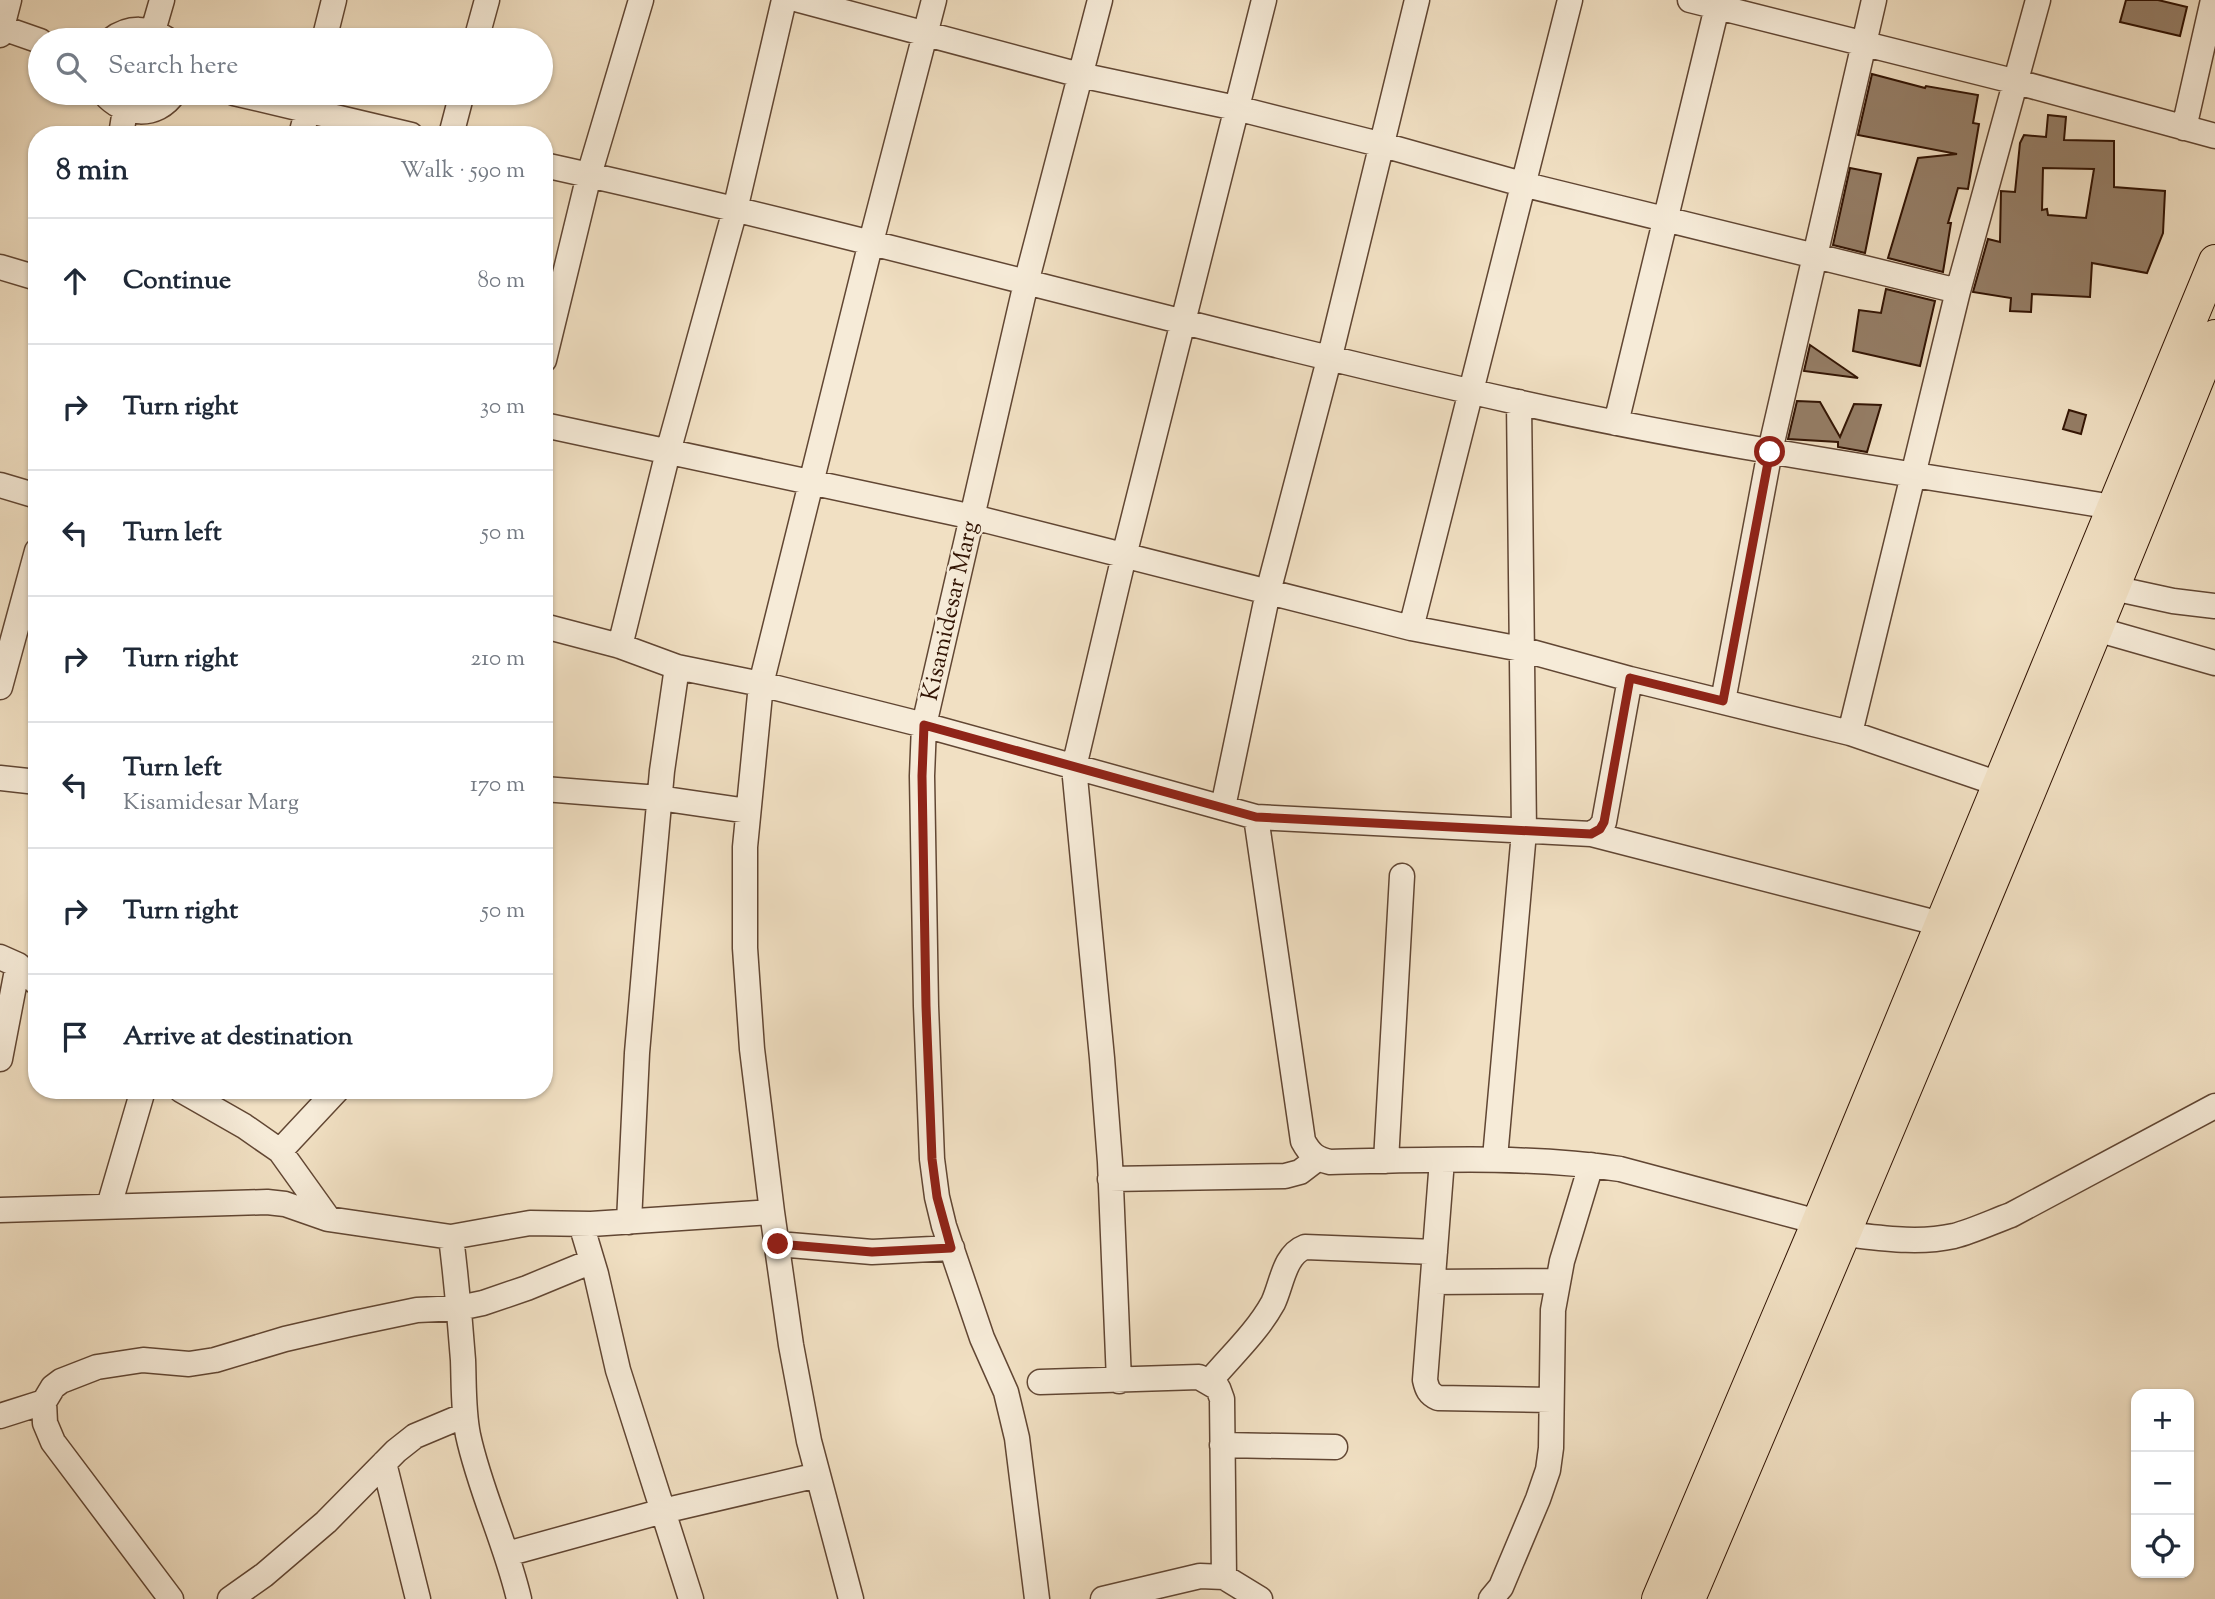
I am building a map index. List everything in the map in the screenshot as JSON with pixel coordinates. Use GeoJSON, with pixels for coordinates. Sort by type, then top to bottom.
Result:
{"type":"FeatureCollection","features":[{"type":"Feature","properties":{"kind":"main road"},"geometry":{"type":"LineString","coordinates":[[1689,1599],[1831,1228],[1941,924],[2215,261]]}},
{"type":"Feature","properties":{"kind":"main road"},"geometry":{"type":"LineString","coordinates":[[1658,1599],[1831,1228],[2096,629],[2215,338]]}},
{"type":"Feature","properties":{"kind":"street"},"geometry":{"type":"LineString","coordinates":[[9,0],[1,30],[28,38]]}},
{"type":"Feature","properties":{"kind":"street"},"geometry":{"type":"LineString","coordinates":[[160,28],[162,0]]}},
{"type":"Feature","properties":{"kind":"street"},"geometry":{"type":"LineString","coordinates":[[327,28],[334,0]]}},
{"type":"Feature","properties":{"kind":"street"},"geometry":{"type":"LineString","coordinates":[[479,28],[487,0]]}},
{"type":"Feature","properties":{"kind":"street"},"geometry":{"type":"LineString","coordinates":[[553,323],[589,175],[641,0]]}},
{"type":"Feature","properties":{"kind":"street"},"geometry":{"type":"LineString","coordinates":[[620,646],[668,452],[735,210],[784,0]]}},
{"type":"Feature","properties":{"kind":"street"},"geometry":{"type":"LineString","coordinates":[[799,0],[1080,75],[1236,108],[1522,184],[1958,291]]}},
{"type":"Feature","properties":{"kind":"street"},"geometry":{"type":"LineString","coordinates":[[851,1599],[809,1441],[792,1345],[756,1096],[745,948],[748,811],[761,684],[934,0]]}},
{"type":"Feature","properties":{"kind":"street","name":"Kisamidesar Marg"},"geometry":{"type":"LineString","coordinates":[[1037,1599],[1017,1438],[1006,1392],[982,1338],[951,1248],[937,1197],[932,1159],[926,1006],[922,776],[924,725],[1026,283],[1100,0]]}},
{"type":"Feature","properties":{"kind":"street"},"geometry":{"type":"LineString","coordinates":[[1119,1381],[1102,1058],[1074,767],[1124,556],[1264,0]]}},
{"type":"Feature","properties":{"kind":"street"},"geometry":{"type":"LineString","coordinates":[[1223,807],[1268,592],[1417,0]]}},
{"type":"Feature","properties":{"kind":"street"},"geometry":{"type":"LineString","coordinates":[[1411,628],[1570,0]]}},
{"type":"Feature","properties":{"kind":"street"},"geometry":{"type":"LineString","coordinates":[[1690,0],[2017,82],[2215,136]]}},
{"type":"Feature","properties":{"kind":"street"},"geometry":{"type":"LineString","coordinates":[[1723,701],[1770,452],[1874,0]]}},
{"type":"Feature","properties":{"kind":"street"},"geometry":{"type":"LineString","coordinates":[[1850,733],[1958,291],[2038,0]]}},
{"type":"Feature","properties":{"kind":"street"},"geometry":{"type":"LineString","coordinates":[[2184,128],[2213,0]]}},
{"type":"Feature","properties":{"kind":"street"},"geometry":{"type":"LineString","coordinates":[[1616,423],[1717,7]]}},
{"type":"Feature","properties":{"kind":"street"},"geometry":{"type":"LineString","coordinates":[[116,105],[125,110],[143,112],[161,105]]}},
{"type":"Feature","properties":{"kind":"street"},"geometry":{"type":"LineString","coordinates":[[303,126],[309,105]]}},
{"type":"Feature","properties":{"kind":"street"},"geometry":{"type":"LineString","coordinates":[[322,105],[384,126]]}},
{"type":"Feature","properties":{"kind":"street"},"geometry":{"type":"LineString","coordinates":[[453,126],[459,105]]}},
{"type":"Feature","properties":{"kind":"street"},"geometry":{"type":"LineString","coordinates":[[122,126],[125,110]]}},
{"type":"Feature","properties":{"kind":"street"},"geometry":{"type":"LineString","coordinates":[[553,167],[871,242],[1184,323],[1519,402],[1770,452],[2113,507]]}},
{"type":"Feature","properties":{"kind":"street"},"geometry":{"type":"LineString","coordinates":[[0,267],[28,275]]}},
{"type":"Feature","properties":{"kind":"street"},"geometry":{"type":"LineString","coordinates":[[1495,1158],[1524,832],[1519,402]]}},
{"type":"Feature","properties":{"kind":"street"},"geometry":{"type":"LineString","coordinates":[[553,427],[973,517],[1411,628],[1521,649],[1850,733],[1999,784]]}},
{"type":"Feature","properties":{"kind":"street"},"geometry":{"type":"LineString","coordinates":[[0,485],[28,493]]}},
{"type":"Feature","properties":{"kind":"street"},"geometry":{"type":"LineString","coordinates":[[0,687],[28,584]]}},
{"type":"Feature","properties":{"kind":"street"},"geometry":{"type":"LineString","coordinates":[[2113,588],[2215,606]]}},
{"type":"Feature","properties":{"kind":"street"},"geometry":{"type":"LineString","coordinates":[[553,628],[620,646],[677,667],[761,684],[924,725],[1256,817],[1591,834],[1941,924]]}},
{"type":"Feature","properties":{"kind":"street"},"geometry":{"type":"LineString","coordinates":[[2096,629],[2215,663]]}},
{"type":"Feature","properties":{"kind":"street"},"geometry":{"type":"LineString","coordinates":[[629,1222],[637,1053],[659,798],[677,667]]}},
{"type":"Feature","properties":{"kind":"street"},"geometry":{"type":"LineString","coordinates":[[1591,834],[1600,829],[1604,822],[1630,678]]}},
{"type":"Feature","properties":{"kind":"street"},"geometry":{"type":"LineString","coordinates":[[0,778],[28,781]]}},
{"type":"Feature","properties":{"kind":"street"},"geometry":{"type":"LineString","coordinates":[[553,790],[659,798],[748,811]]}},
{"type":"Feature","properties":{"kind":"street"},"geometry":{"type":"LineString","coordinates":[[1256,817],[1303,1141],[1317,1159],[1330,1162],[1495,1158],[1591,1165],[1620,1169],[1831,1228],[1899,1240],[1928,1239],[1955,1235],[2011,1215],[2215,1106]]}},
{"type":"Feature","properties":{"kind":"street"},"geometry":{"type":"LineString","coordinates":[[1386,1161],[1402,876]]}},
{"type":"Feature","properties":{"kind":"street"},"geometry":{"type":"LineString","coordinates":[[9,961],[28,977]]}},
{"type":"Feature","properties":{"kind":"street"},"geometry":{"type":"LineString","coordinates":[[0,1059],[9,961]]}},
{"type":"Feature","properties":{"kind":"street"},"geometry":{"type":"LineString","coordinates":[[109,1206],[140,1099]]}},
{"type":"Feature","properties":{"kind":"street"},"geometry":{"type":"LineString","coordinates":[[200,1099],[280,1151],[328,1219]]}},
{"type":"Feature","properties":{"kind":"street"},"geometry":{"type":"LineString","coordinates":[[280,1151],[329,1099]]}},
{"type":"Feature","properties":{"kind":"street"},"geometry":{"type":"LineString","coordinates":[[1110,1179],[1286,1176],[1300,1172],[1317,1159]]}},
{"type":"Feature","properties":{"kind":"street"},"geometry":{"type":"LineString","coordinates":[[1442,1160],[1425,1380],[1431,1395],[1438,1398],[1551,1400]]}},
{"type":"Feature","properties":{"kind":"street"},"geometry":{"type":"LineString","coordinates":[[1493,1599],[1506,1574],[1548,1470],[1551,1448],[1553,1310],[1558,1282],[1591,1165]]}},
{"type":"Feature","properties":{"kind":"street"},"geometry":{"type":"LineString","coordinates":[[0,1210],[267,1202],[328,1219],[451,1237],[512,1224],[629,1222],[772,1212]]}},
{"type":"Feature","properties":{"kind":"street"},"geometry":{"type":"LineString","coordinates":[[581,1224],[590,1262],[596,1274],[618,1370],[691,1599]]}},
{"type":"Feature","properties":{"kind":"street"},"geometry":{"type":"LineString","coordinates":[[451,1237],[459,1308],[465,1415],[483,1488],[519,1599]]}},
{"type":"Feature","properties":{"kind":"street"},"geometry":{"type":"LineString","coordinates":[[778,1244],[872,1252],[951,1248]]}},
{"type":"Feature","properties":{"kind":"street"},"geometry":{"type":"LineString","coordinates":[[1210,1381],[1253,1331],[1272,1303],[1296,1250],[1304,1247],[1435,1252]]}},
{"type":"Feature","properties":{"kind":"street"},"geometry":{"type":"LineString","coordinates":[[171,1599],[53,1442],[45,1423],[44,1402],[53,1387],[61,1381],[97,1367],[143,1360],[188,1364],[202,1362],[376,1318],[417,1310],[459,1308],[518,1292],[590,1262]]}},
{"type":"Feature","properties":{"kind":"street"},"geometry":{"type":"LineString","coordinates":[[1433,1282],[1558,1282]]}},
{"type":"Feature","properties":{"kind":"street"},"geometry":{"type":"LineString","coordinates":[[1040,1382],[1199,1377],[1218,1388],[1222,1398],[1224,1577]]}},
{"type":"Feature","properties":{"kind":"street"},"geometry":{"type":"LineString","coordinates":[[0,1416],[44,1402]]}},
{"type":"Feature","properties":{"kind":"street"},"geometry":{"type":"LineString","coordinates":[[230,1599],[264,1575],[326,1522],[384,1463],[415,1436],[465,1415]]}},
{"type":"Feature","properties":{"kind":"street"},"geometry":{"type":"LineString","coordinates":[[1222,1445],[1335,1447]]}},
{"type":"Feature","properties":{"kind":"street"},"geometry":{"type":"LineString","coordinates":[[384,1463],[418,1599]]}},
{"type":"Feature","properties":{"kind":"street"},"geometry":{"type":"LineString","coordinates":[[506,1553],[663,1511],[818,1475]]}},
{"type":"Feature","properties":{"kind":"street"},"geometry":{"type":"LineString","coordinates":[[1103,1599],[1200,1576],[1224,1577],[1261,1599]]}},
{"type":"Feature","properties":{"kind":"building"},"geometry":{"type":"Polygon","coordinates":[[[2126,0],[2158,0],[2187,7],[2180,36],[2120,22],[2126,0]]]}},
{"type":"Feature","properties":{"kind":"building"},"geometry":{"type":"Polygon","coordinates":[[[1872,74],[1925,88],[1926,86],[1978,95],[1973,123],[1979,124],[1968,189],[1958,188],[1948,223],[1951,223],[1943,272],[1888,258],[1918,158],[1957,154],[1858,135],[1872,74]]]}},
{"type":"Feature","properties":{"kind":"building"},"geometry":{"type":"Polygon","coordinates":[[[2048,115],[2066,117],[2064,140],[2114,141],[2114,187],[2165,191],[2163,233],[2147,273],[2092,263],[2090,297],[2032,294],[2031,312],[2010,311],[2011,298],[1973,292],[1988,239],[2000,242],[2001,191],[2015,192],[2020,143],[2024,135],[2046,137],[2048,115]],[[2043,168],[2042,210],[2047,209],[2048,215],[2086,218],[2094,169],[2043,168]]]}},
{"type":"Feature","properties":{"kind":"building"},"geometry":{"type":"Polygon","coordinates":[[[1850,168],[1881,174],[1865,253],[1833,245],[1850,168]]]}},
{"type":"Feature","properties":{"kind":"building"},"geometry":{"type":"Polygon","coordinates":[[[1886,289],[1935,301],[1920,366],[1853,351],[1859,310],[1881,313],[1886,289]]]}},
{"type":"Feature","properties":{"kind":"building"},"geometry":{"type":"Polygon","coordinates":[[[1810,345],[1858,378],[1804,371],[1810,345]]]}},
{"type":"Feature","properties":{"kind":"building"},"geometry":{"type":"Polygon","coordinates":[[[1797,401],[1820,402],[1840,437],[1854,404],[1881,405],[1867,452],[1838,447],[1838,442],[1788,439],[1797,401]]]}},
{"type":"Feature","properties":{"kind":"building"},"geometry":{"type":"Polygon","coordinates":[[[2069,410],[2086,415],[2081,434],[2063,429],[2069,410]]]}},
{"type":"Feature","properties":{"kind":"route"},"geometry":{"type":"LineString","coordinates":[[778,1244],[872,1252],[951,1248],[937,1197],[932,1159],[926,1006],[922,776],[924,725],[1256,817],[1591,834],[1600,829],[1607,810],[1630,678],[1723,701],[1770,452]]}}]}
